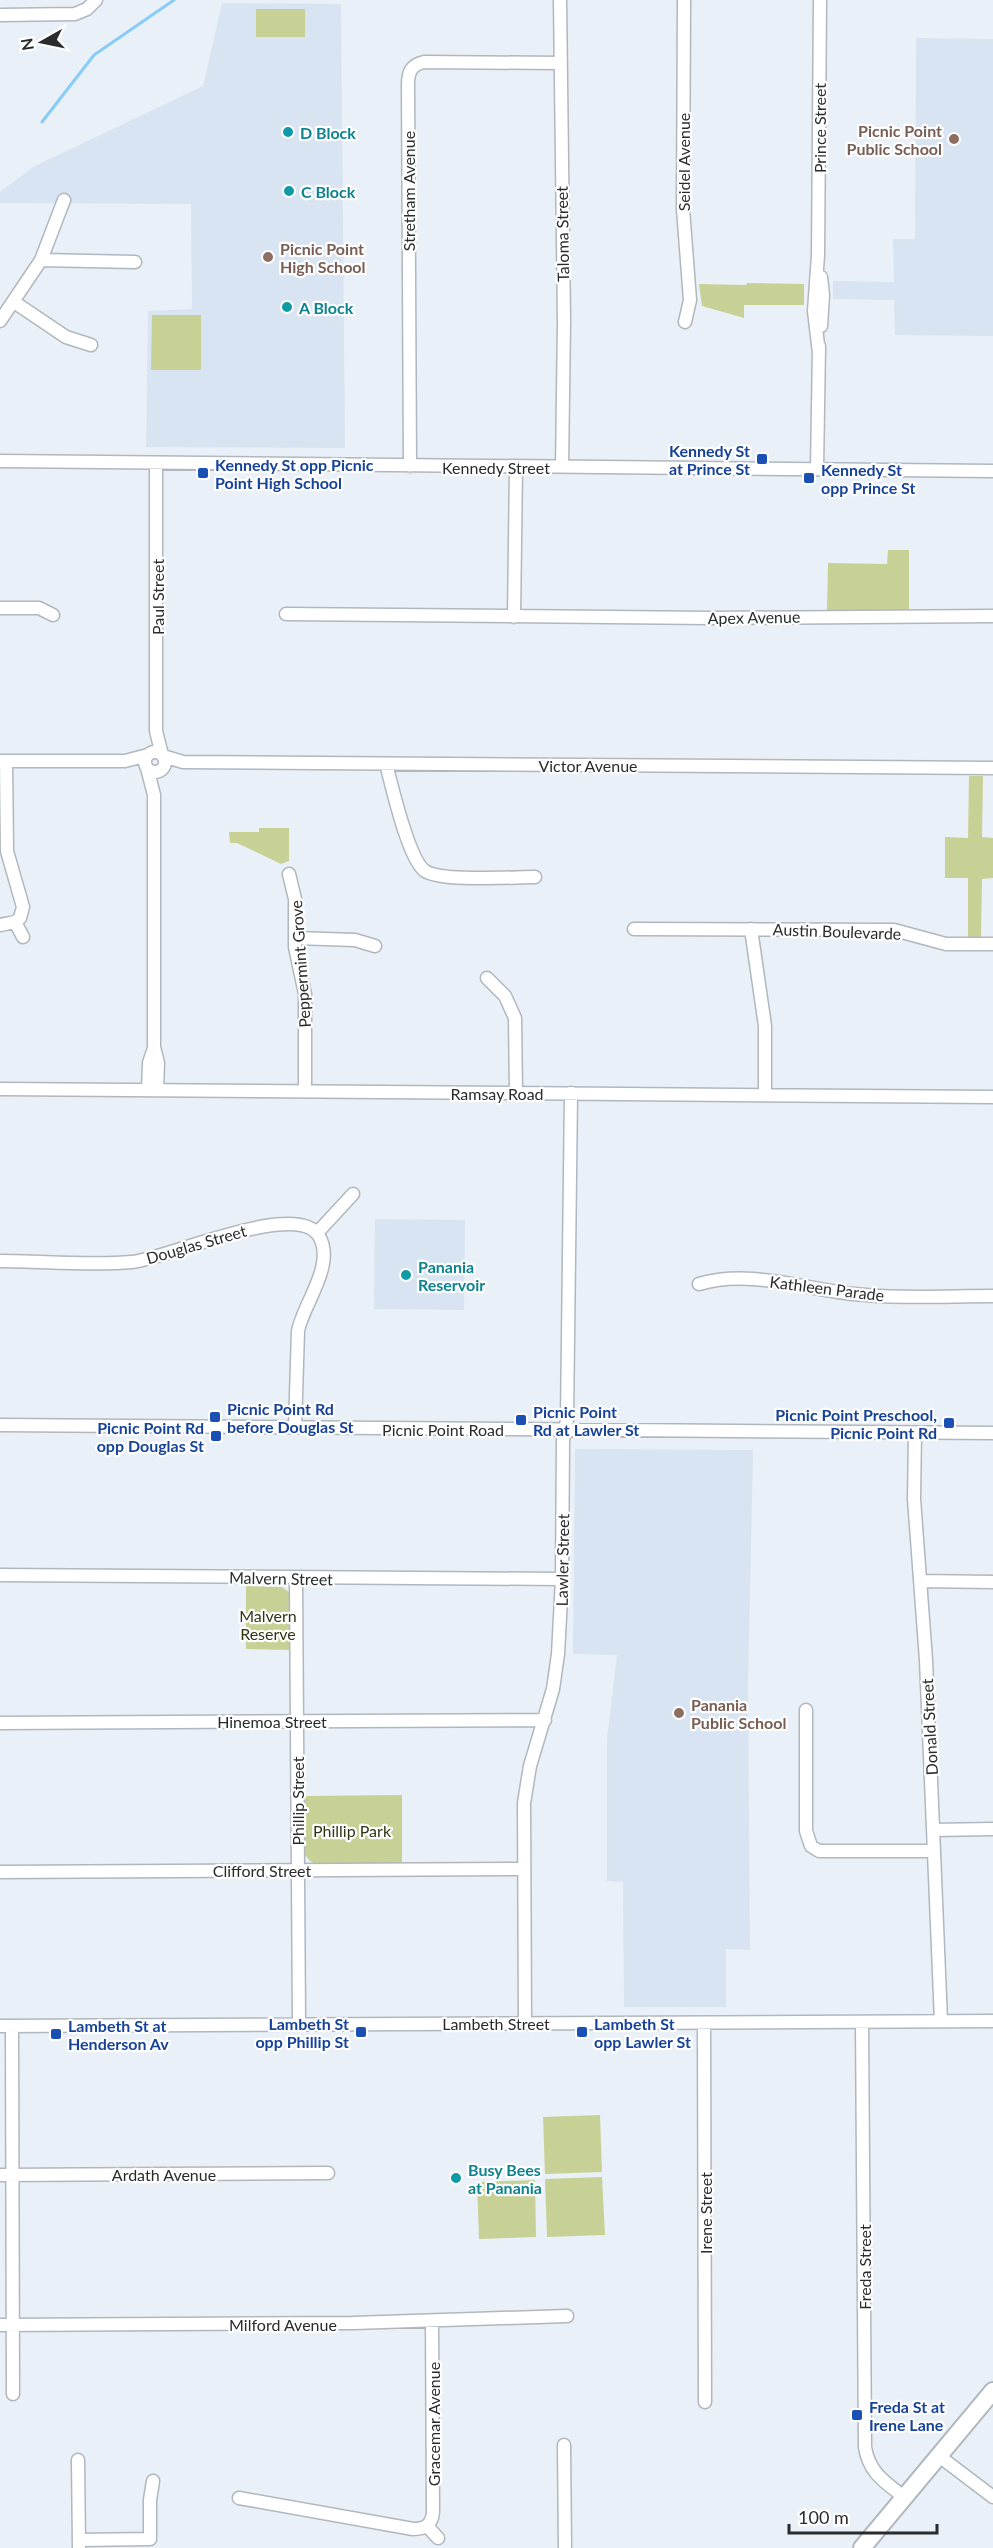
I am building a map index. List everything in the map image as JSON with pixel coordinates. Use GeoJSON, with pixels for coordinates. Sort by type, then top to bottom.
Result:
{"type":"FeatureCollection","features":[{"type":"Feature","properties":{"kind":"main road"},"geometry":{"type":"LineString","coordinates":[[862,2548],[993,2391]]}},
{"type":"Feature","properties":{"kind":"street"},"geometry":{"type":"LineString","coordinates":[[0,15],[82,13],[96,0]]}},
{"type":"Feature","properties":{"kind":"street","name":"Taloma Street"},"geometry":{"type":"LineString","coordinates":[[560,0],[564,321],[562,467]]}},
{"type":"Feature","properties":{"kind":"street","name":"Seidel Avenue"},"geometry":{"type":"LineString","coordinates":[[684,0],[683,209],[690,300],[685,322]]}},
{"type":"Feature","properties":{"kind":"street","name":"Prince Street"},"geometry":{"type":"LineString","coordinates":[[817,469],[819,353],[823,295],[818,255],[820,0]]}},
{"type":"Feature","properties":{"kind":"street","name":"Stretham Avenue"},"geometry":{"type":"LineString","coordinates":[[410,466],[408,85],[410,70],[418,63],[424,62],[561,63]]}},
{"type":"Feature","properties":{"kind":"street"},"geometry":{"type":"LineString","coordinates":[[0,321],[41,260],[64,200]]}},
{"type":"Feature","properties":{"kind":"street"},"geometry":{"type":"LineString","coordinates":[[41,260],[135,262]]}},
{"type":"Feature","properties":{"kind":"street"},"geometry":{"type":"LineString","coordinates":[[14,302],[66,337],[92,345]]}},
{"type":"Feature","properties":{"kind":"street","name":"Kennedy Street"},"geometry":{"type":"LineString","coordinates":[[0,461],[993,471]]}},
{"type":"Feature","properties":{"kind":"street","name":"Paul Street"},"geometry":{"type":"LineString","coordinates":[[156,463],[156,731],[152,737],[152,759],[165,761],[161,770]]}},
{"type":"Feature","properties":{"kind":"street"},"geometry":{"type":"LineString","coordinates":[[514,617],[516,467]]}},
{"type":"Feature","properties":{"kind":"street"},"geometry":{"type":"LineString","coordinates":[[0,608],[39,608],[52,615]]}},
{"type":"Feature","properties":{"kind":"street","name":"Apex Avenue"},"geometry":{"type":"LineString","coordinates":[[286,614],[711,618],[993,616]]}},
{"type":"Feature","properties":{"kind":"street"},"geometry":{"type":"LineString","coordinates":[[0,925],[15,922],[20,918],[23,907],[7,851],[3,761],[152,759],[154,1047],[158,1064],[153,1090]]}},
{"type":"Feature","properties":{"kind":"street","name":"Victor Avenue"},"geometry":{"type":"LineString","coordinates":[[152,759],[183,762],[993,768]]}},
{"type":"Feature","properties":{"kind":"street","name":"Victor Avenue"},"geometry":{"type":"LineString","coordinates":[[161,770],[183,762]]}},
{"type":"Feature","properties":{"kind":"street"},"geometry":{"type":"LineString","coordinates":[[386,764],[414,858],[425,871],[441,876],[535,877]]}},
{"type":"Feature","properties":{"kind":"street"},"geometry":{"type":"LineString","coordinates":[[154,795],[158,791],[161,770]]}},
{"type":"Feature","properties":{"kind":"street","name":"Peppermint Grove"},"geometry":{"type":"LineString","coordinates":[[289,874],[295,898],[295,938],[305,994],[305,1091]]}},
{"type":"Feature","properties":{"kind":"street"},"geometry":{"type":"LineString","coordinates":[[15,922],[22,938]]}},
{"type":"Feature","properties":{"kind":"street","name":"Austin Boulevarde"},"geometry":{"type":"LineString","coordinates":[[634,929],[894,930],[939,943],[993,944]]}},
{"type":"Feature","properties":{"kind":"street","name":"Austin Boulevarde"},"geometry":{"type":"LineString","coordinates":[[751,929],[765,1026],[765,1095]]}},
{"type":"Feature","properties":{"kind":"street"},"geometry":{"type":"LineString","coordinates":[[295,938],[355,939],[375,946]]}},
{"type":"Feature","properties":{"kind":"street"},"geometry":{"type":"LineString","coordinates":[[487,978],[506,996],[515,1018],[516,1093]]}},
{"type":"Feature","properties":{"kind":"street","name":"Ramsay Road"},"geometry":{"type":"LineString","coordinates":[[0,1089],[993,1097]]}},
{"type":"Feature","properties":{"kind":"street","name":"Lawler Street"},"geometry":{"type":"LineString","coordinates":[[525,2023],[525,1790],[545,1720],[557,1661],[562,1579],[571,1093]]}},
{"type":"Feature","properties":{"kind":"street"},"geometry":{"type":"LineString","coordinates":[[295,1428],[297,1337],[301,1317],[315,1292],[320,1275],[322,1246],[317,1233],[352,1194]]}},
{"type":"Feature","properties":{"kind":"street","name":"Douglas Street"},"geometry":{"type":"LineString","coordinates":[[0,1261],[130,1262],[253,1227],[303,1226],[317,1233]]}},
{"type":"Feature","properties":{"kind":"street","name":"Kathleen Parade"},"geometry":{"type":"LineString","coordinates":[[699,1284],[713,1279],[749,1279],[864,1295],[993,1296]]}},
{"type":"Feature","properties":{"kind":"street","name":"Picnic Point Road"},"geometry":{"type":"LineString","coordinates":[[0,1425],[993,1433]]}},
{"type":"Feature","properties":{"kind":"street","name":"Donald Street"},"geometry":{"type":"LineString","coordinates":[[915,1433],[914,1499],[933,1830],[941,2021]]}},
{"type":"Feature","properties":{"kind":"street","name":"Malvern Street"},"geometry":{"type":"LineString","coordinates":[[0,1575],[296,1579],[562,1579]]}},
{"type":"Feature","properties":{"kind":"street","name":"Phillip Street"},"geometry":{"type":"LineString","coordinates":[[296,1579],[299,2024]]}},
{"type":"Feature","properties":{"kind":"street"},"geometry":{"type":"LineString","coordinates":[[920,1581],[993,1582]]}},
{"type":"Feature","properties":{"kind":"street"},"geometry":{"type":"LineString","coordinates":[[806,1710],[806,1831],[811,1846],[819,1851],[934,1851]]}},
{"type":"Feature","properties":{"kind":"street","name":"Hinemoa Street"},"geometry":{"type":"LineString","coordinates":[[0,1723],[545,1720]]}},
{"type":"Feature","properties":{"kind":"street"},"geometry":{"type":"LineString","coordinates":[[933,1830],[993,1829]]}},
{"type":"Feature","properties":{"kind":"street","name":"Clifford Street"},"geometry":{"type":"LineString","coordinates":[[0,1872],[524,1869]]}},
{"type":"Feature","properties":{"kind":"street","name":"Lambeth Street"},"geometry":{"type":"LineString","coordinates":[[6,2026],[993,2021]]}},
{"type":"Feature","properties":{"kind":"street","name":"Freda Street"},"geometry":{"type":"LineString","coordinates":[[862,2022],[865,2447],[870,2468],[903,2497]]}},
{"type":"Feature","properties":{"kind":"street","name":"Irene Street"},"geometry":{"type":"LineString","coordinates":[[704,2023],[705,2403]]}},
{"type":"Feature","properties":{"kind":"street"},"geometry":{"type":"LineString","coordinates":[[6,2026],[13,2175],[13,2394]]}},
{"type":"Feature","properties":{"kind":"street","name":"Ardath Avenue"},"geometry":{"type":"LineString","coordinates":[[0,2175],[328,2173]]}},
{"type":"Feature","properties":{"kind":"street","name":"Milford Avenue"},"geometry":{"type":"LineString","coordinates":[[0,2325],[432,2321],[567,2316]]}},
{"type":"Feature","properties":{"kind":"street","name":"Gracemar Avenue"},"geometry":{"type":"LineString","coordinates":[[428,2526],[434,2512],[432,2321]]}},
{"type":"Feature","properties":{"kind":"street"},"geometry":{"type":"LineString","coordinates":[[564,2445],[565,2548]]}},
{"type":"Feature","properties":{"kind":"street"},"geometry":{"type":"LineString","coordinates":[[939,2456],[993,2497]]}},
{"type":"Feature","properties":{"kind":"street"},"geometry":{"type":"LineString","coordinates":[[78,2460],[79,2544],[150,2538],[150,2500],[153,2481]]}},
{"type":"Feature","properties":{"kind":"street"},"geometry":{"type":"LineString","coordinates":[[239,2498],[413,2529],[428,2526],[438,2538]]}},
{"type":"Feature","properties":{"kind":"shaded area","name":"Picnic Point High School"},"geometry":{"type":"Polygon","coordinates":[[[222,3],[341,4],[345,448],[146,447],[148,311],[192,309],[191,204],[0,203],[0,192],[33,167],[203,86],[222,3]]]}},
{"type":"Feature","properties":{"kind":"shaded area","name":"Picnic Point Public School"},"geometry":{"type":"Polygon","coordinates":[[[916,38],[993,39],[993,336],[895,335],[894,300],[833,299],[833,281],[894,282],[893,239],[915,239],[916,38]]]}},
{"type":"Feature","properties":{"kind":"shaded area"},"geometry":{"type":"Polygon","coordinates":[[[375,1219],[465,1220],[464,1310],[374,1309],[375,1219]]]}},
{"type":"Feature","properties":{"kind":"shaded area","name":"Panania Public School"},"geometry":{"type":"Polygon","coordinates":[[[575,1449],[753,1450],[748,1687],[750,1950],[726,1949],[726,2006],[728,2007],[624,2007],[623,1882],[607,1881],[607,1739],[617,1655],[573,1654],[575,1449]]]}},
{"type":"Feature","properties":{"kind":"green space"},"geometry":{"type":"Polygon","coordinates":[[[256,9],[305,9],[305,37],[256,37],[256,9]]]}},
{"type":"Feature","properties":{"kind":"green space"},"geometry":{"type":"Polygon","coordinates":[[[747,283],[804,284],[804,305],[744,305],[744,318],[702,306],[699,284],[746,285],[747,283]]]}},
{"type":"Feature","properties":{"kind":"green space"},"geometry":{"type":"Polygon","coordinates":[[[152,315],[201,315],[201,370],[151,370],[152,315]]]}},
{"type":"Feature","properties":{"kind":"green space"},"geometry":{"type":"Polygon","coordinates":[[[888,550],[909,550],[909,610],[827,610],[828,563],[887,564],[888,550]]]}},
{"type":"Feature","properties":{"kind":"green space"},"geometry":{"type":"Polygon","coordinates":[[[969,776],[983,776],[982,837],[993,838],[993,878],[982,879],[981,939],[968,938],[968,878],[945,878],[945,837],[968,838],[969,776]]]}},
{"type":"Feature","properties":{"kind":"green space"},"geometry":{"type":"Polygon","coordinates":[[[259,828],[289,828],[289,861],[281,864],[237,843],[230,843],[229,832],[259,832],[259,828]]]}},
{"type":"Feature","properties":{"kind":"green space","name":"Malvern Reserve"},"geometry":{"type":"Polygon","coordinates":[[[246,1586],[282,1587],[289,1592],[290,1650],[246,1649],[246,1586]]]}},
{"type":"Feature","properties":{"kind":"green space","name":"Phillip Park"},"geometry":{"type":"Polygon","coordinates":[[[402,1795],[402,1864],[318,1865],[305,1855],[303,1796],[402,1795]]]}},
{"type":"Feature","properties":{"kind":"green space"},"geometry":{"type":"Polygon","coordinates":[[[600,2115],[602,2172],[545,2174],[543,2117],[600,2115]]]}},
{"type":"Feature","properties":{"kind":"green space"},"geometry":{"type":"Polygon","coordinates":[[[602,2177],[605,2235],[547,2237],[545,2179],[602,2177]]]}},
{"type":"Feature","properties":{"kind":"green space"},"geometry":{"type":"Polygon","coordinates":[[[535,2180],[536,2237],[479,2239],[477,2182],[535,2180]]]}},
{"type":"Feature","properties":{"kind":"waterway"},"geometry":{"type":"LineString","coordinates":[[42,122],[94,55],[174,0]]}},
{"type":"Feature","properties":{"kind":"place","name":"D Block"},"geometry":{"type":"Point","coordinates":[288,132]}},
{"type":"Feature","properties":{"kind":"place","name":"Picnic Point Public School"},"geometry":{"type":"Point","coordinates":[954,139]}},
{"type":"Feature","properties":{"kind":"place","name":"C Block"},"geometry":{"type":"Point","coordinates":[289,191]}},
{"type":"Feature","properties":{"kind":"place","name":"Picnic Point High School"},"geometry":{"type":"Point","coordinates":[268,257]}},
{"type":"Feature","properties":{"kind":"place","name":"A Block"},"geometry":{"type":"Point","coordinates":[287,307]}},
{"type":"Feature","properties":{"kind":"place","name":"Kennedy St at Prince St"},"geometry":{"type":"Point","coordinates":[762,459]}},
{"type":"Feature","properties":{"kind":"place","name":"Kennedy St opp Picnic Point High School"},"geometry":{"type":"Point","coordinates":[203,473]}},
{"type":"Feature","properties":{"kind":"place","name":"Kennedy St opp Prince St"},"geometry":{"type":"Point","coordinates":[809,478]}},
{"type":"Feature","properties":{"kind":"place","name":"Panania Reservoir"},"geometry":{"type":"Point","coordinates":[406,1275]}},
{"type":"Feature","properties":{"kind":"place","name":"Picnic Point Rd before Douglas St"},"geometry":{"type":"Point","coordinates":[215,1417]}},
{"type":"Feature","properties":{"kind":"place","name":"Picnic Point Rd at Lawler St"},"geometry":{"type":"Point","coordinates":[521,1420]}},
{"type":"Feature","properties":{"kind":"place","name":"Picnic Point Preschool, Picnic Point Rd"},"geometry":{"type":"Point","coordinates":[949,1423]}},
{"type":"Feature","properties":{"kind":"place","name":"Picnic Point Rd opp Douglas St"},"geometry":{"type":"Point","coordinates":[216,1436]}},
{"type":"Feature","properties":{"kind":"place","name":"Panania Public School"},"geometry":{"type":"Point","coordinates":[679,1713]}},
{"type":"Feature","properties":{"kind":"place","name":"Lambeth St opp Phillip St"},"geometry":{"type":"Point","coordinates":[361,2032]}},
{"type":"Feature","properties":{"kind":"place","name":"Lambeth St opp Lawler St"},"geometry":{"type":"Point","coordinates":[582,2032]}},
{"type":"Feature","properties":{"kind":"place","name":"Lambeth St at Henderson Av"},"geometry":{"type":"Point","coordinates":[56,2034]}},
{"type":"Feature","properties":{"kind":"place","name":"Busy Bees at Panania"},"geometry":{"type":"Point","coordinates":[456,2178]}},
{"type":"Feature","properties":{"kind":"place","name":"Freda St at Irene Lane"},"geometry":{"type":"Point","coordinates":[857,2415]}}]}
